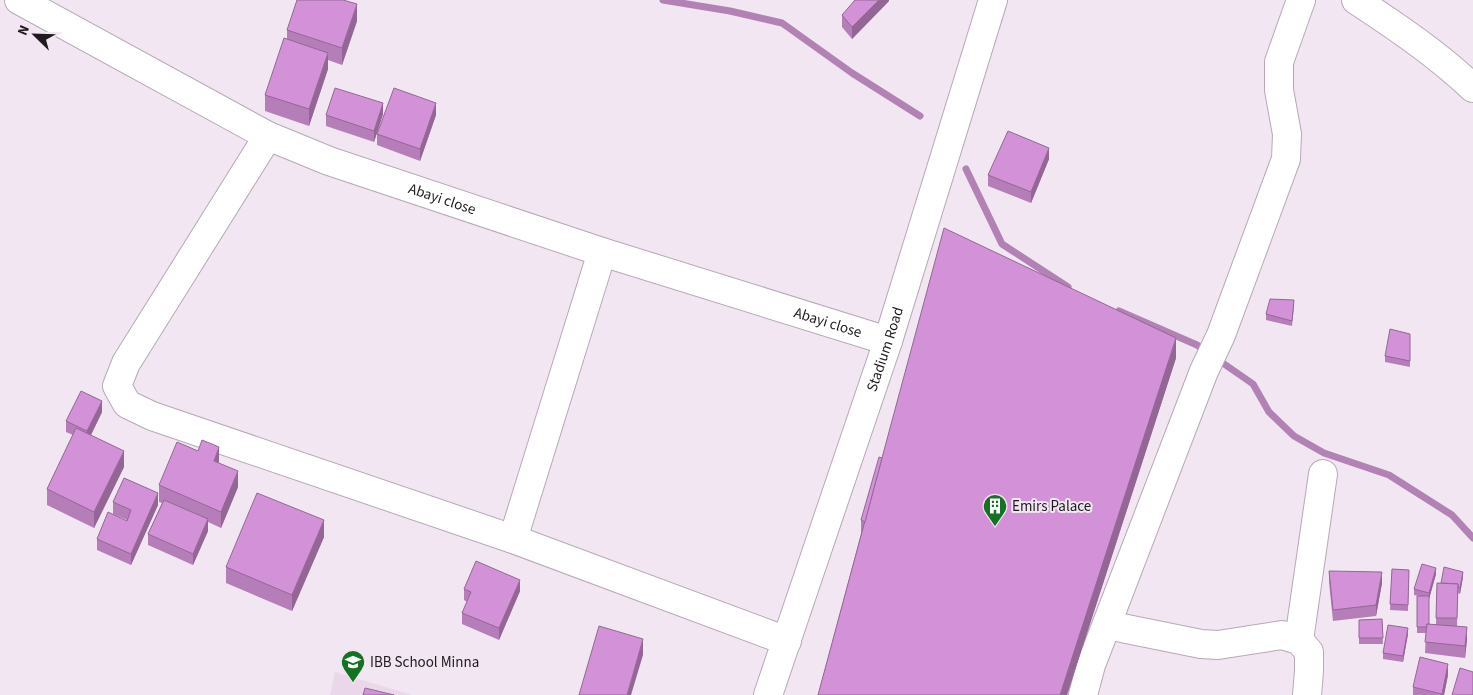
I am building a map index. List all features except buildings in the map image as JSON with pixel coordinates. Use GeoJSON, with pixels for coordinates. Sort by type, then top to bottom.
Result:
{"type":"FeatureCollection","features":[{"type":"Feature","properties":{"kind":"street","name":"Abayi close"},"geometry":{"type":"LineString","coordinates":[[19,0],[268,136],[329,161],[602,252],[888,340]]}},
{"type":"Feature","properties":{"kind":"street","name":"Stadium Road"},"geometry":{"type":"LineString","coordinates":[[768,695],[888,340],[993,0]]}},
{"type":"Feature","properties":{"kind":"street"},"geometry":{"type":"LineString","coordinates":[[1082,695],[1091,664],[1204,372],[1221,336],[1286,158],[1287,134],[1279,90],[1279,62],[1301,0]]}},
{"type":"Feature","properties":{"kind":"street"},"geometry":{"type":"LineString","coordinates":[[1356,0],[1403,30],[1473,88]]}},
{"type":"Feature","properties":{"kind":"street"},"geometry":{"type":"LineString","coordinates":[[268,136],[126,363],[117,386],[127,404],[152,416],[513,539],[787,641]]}},
{"type":"Feature","properties":{"kind":"street"},"geometry":{"type":"LineString","coordinates":[[513,539],[602,252]]}},
{"type":"Feature","properties":{"kind":"street"},"geometry":{"type":"LineString","coordinates":[[1299,640],[1323,474]]}},
{"type":"Feature","properties":{"kind":"street"},"geometry":{"type":"LineString","coordinates":[[1107,625],[1201,644],[1218,645],[1282,634],[1299,640],[1309,652],[1310,671],[1307,695]]}},
{"type":"Feature","properties":{"kind":"shaded area","name":"IBB School Minna"},"geometry":{"type":"Polygon","coordinates":[[[335,672],[412,695],[330,695],[335,672]]]}},
{"type":"Feature","properties":{"kind":"waterway"},"geometry":{"type":"LineString","coordinates":[[663,0],[730,11],[782,23],[852,73],[920,116]]}},
{"type":"Feature","properties":{"kind":"waterway"},"geometry":{"type":"LineString","coordinates":[[966,169],[1002,244],[1068,287]]}},
{"type":"Feature","properties":{"kind":"waterway"},"geometry":{"type":"LineString","coordinates":[[1119,311],[1197,345],[1206,351]]}},
{"type":"Feature","properties":{"kind":"waterway"},"geometry":{"type":"LineString","coordinates":[[1217,359],[1253,384],[1269,412],[1294,436],[1324,453],[1389,475],[1452,515],[1473,538]]}},
{"type":"Feature","properties":{"kind":"place","name":"Emirs Palace"},"geometry":{"type":"Point","coordinates":[995,527]}},
{"type":"Feature","properties":{"kind":"place","name":"IBB School Minna"},"geometry":{"type":"Point","coordinates":[353,683]}}]}
